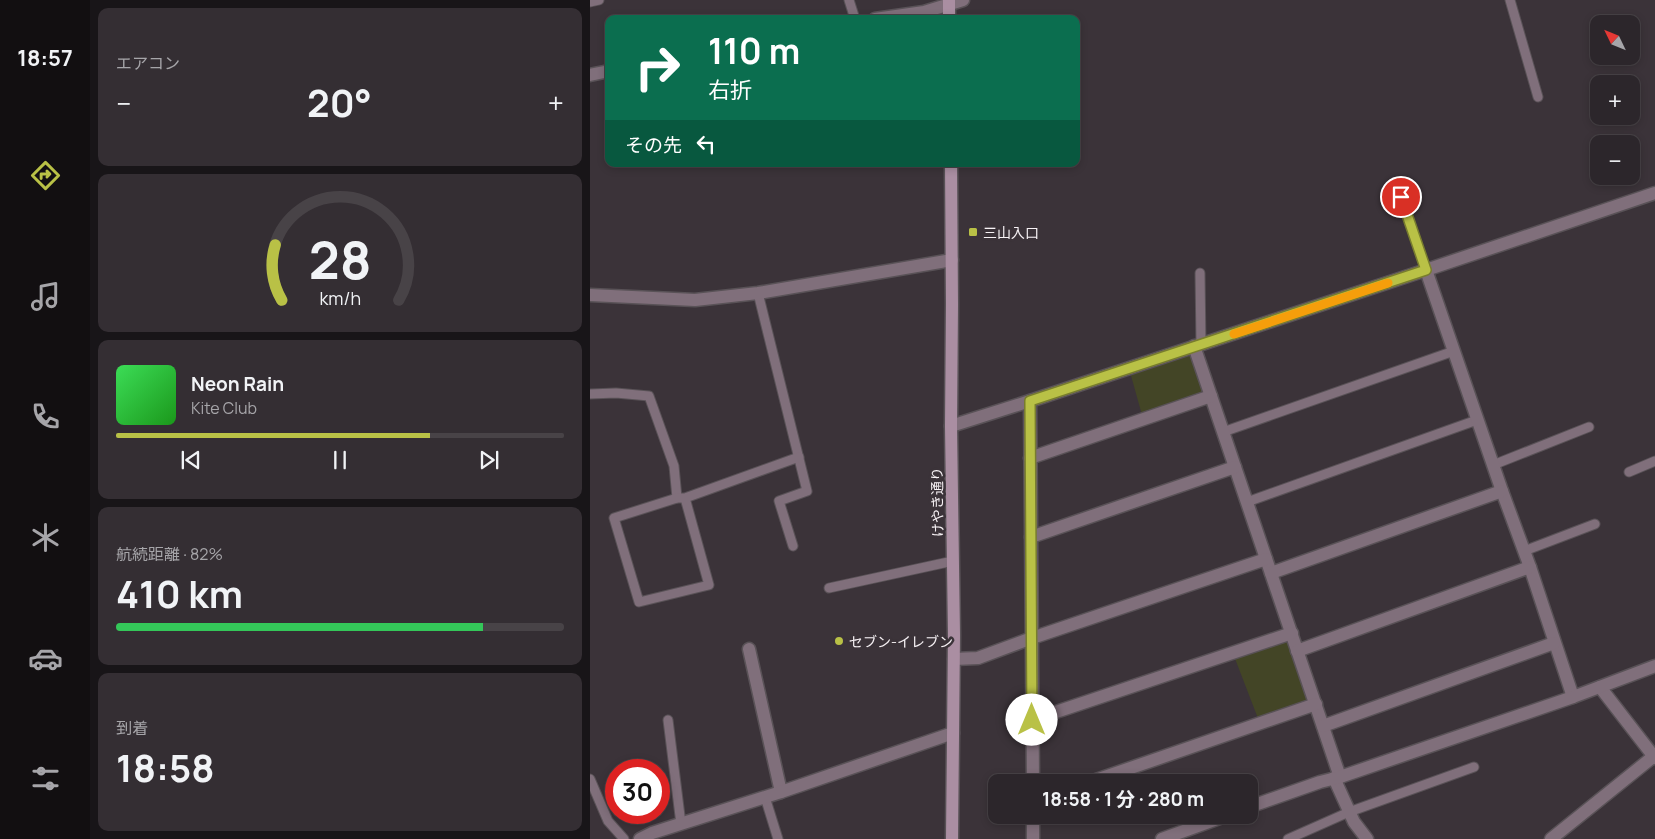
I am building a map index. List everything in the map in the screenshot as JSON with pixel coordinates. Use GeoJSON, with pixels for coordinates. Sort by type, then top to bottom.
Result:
{"type":"FeatureCollection","features":[{"type":"Feature","properties":{"kind":"street"},"geometry":{"type":"LineString","coordinates":[[903,15],[924,12],[949,2],[963,0]]}},
{"type":"Feature","properties":{"kind":"street"},"geometry":{"type":"LineString","coordinates":[[949,2],[949,15]]}},
{"type":"Feature","properties":{"kind":"street"},"geometry":{"type":"LineString","coordinates":[[590,75],[605,72]]}},
{"type":"Feature","properties":{"kind":"street","name":"けやき通り"},"geometry":{"type":"LineString","coordinates":[[951,167],[951,426],[954,659],[952,839]]}},
{"type":"Feature","properties":{"kind":"street"},"geometry":{"type":"LineString","coordinates":[[951,426],[1655,193]]}},
{"type":"Feature","properties":{"kind":"street"},"geometry":{"type":"LineString","coordinates":[[590,295],[695,300],[758,293],[952,260]]}},
{"type":"Feature","properties":{"kind":"street"},"geometry":{"type":"LineString","coordinates":[[1426,270],[1530,567],[1573,697]]}},
{"type":"Feature","properties":{"kind":"street"},"geometry":{"type":"LineString","coordinates":[[1197,345],[1211,396],[1316,704],[1349,812],[1367,839]]}},
{"type":"Feature","properties":{"kind":"street"},"geometry":{"type":"LineString","coordinates":[[1030,458],[1211,396]]}},
{"type":"Feature","properties":{"kind":"street"},"geometry":{"type":"LineString","coordinates":[[1030,401],[1033,774]]}},
{"type":"Feature","properties":{"kind":"street"},"geometry":{"type":"LineString","coordinates":[[1031,537],[1235,467]]}},
{"type":"Feature","properties":{"kind":"street"},"geometry":{"type":"LineString","coordinates":[[1271,574],[1502,491]]}},
{"type":"Feature","properties":{"kind":"street"},"geometry":{"type":"LineString","coordinates":[[954,659],[978,658],[1266,559]]}},
{"type":"Feature","properties":{"kind":"street"},"geometry":{"type":"LineString","coordinates":[[1297,650],[1530,567]]}},
{"type":"Feature","properties":{"kind":"street"},"geometry":{"type":"LineString","coordinates":[[1032,720],[1292,633]]}},
{"type":"Feature","properties":{"kind":"street"},"geometry":{"type":"LineString","coordinates":[[1323,726],[1554,643]]}},
{"type":"Feature","properties":{"kind":"street"},"geometry":{"type":"LineString","coordinates":[[749,649],[781,792]]}},
{"type":"Feature","properties":{"kind":"street"},"geometry":{"type":"LineString","coordinates":[[1258,805],[1573,697],[1655,666]]}},
{"type":"Feature","properties":{"kind":"street"},"geometry":{"type":"LineString","coordinates":[[1551,839],[1655,757],[1600,687]]}},
{"type":"Feature","properties":{"kind":"street"},"geometry":{"type":"LineString","coordinates":[[1113,774],[1316,704]]}},
{"type":"Feature","properties":{"kind":"street"},"geometry":{"type":"LineString","coordinates":[[644,838],[953,733]]}},
{"type":"Feature","properties":{"kind":"street"},"geometry":{"type":"LineString","coordinates":[[1033,824],[1033,839]]}},
{"type":"Feature","properties":{"kind":"street"},"geometry":{"type":"LineString","coordinates":[[1162,839],[1203,824]]}},
{"type":"Feature","properties":{"kind":"lane"},"geometry":{"type":"LineString","coordinates":[[590,2],[599,0]]}},
{"type":"Feature","properties":{"kind":"lane"},"geometry":{"type":"LineString","coordinates":[[849,0],[854,15]]}},
{"type":"Feature","properties":{"kind":"lane"},"geometry":{"type":"LineString","coordinates":[[1510,0],[1538,97]]}},
{"type":"Feature","properties":{"kind":"lane"},"geometry":{"type":"LineString","coordinates":[[1401,197],[1426,270]]}},
{"type":"Feature","properties":{"kind":"lane"},"geometry":{"type":"LineString","coordinates":[[1197,345],[1200,273]]}},
{"type":"Feature","properties":{"kind":"lane"},"geometry":{"type":"LineString","coordinates":[[758,293],[807,492],[779,501],[793,546]]}},
{"type":"Feature","properties":{"kind":"lane"},"geometry":{"type":"LineString","coordinates":[[1223,432],[1454,351]]}},
{"type":"Feature","properties":{"kind":"lane"},"geometry":{"type":"LineString","coordinates":[[590,394],[616,393],[649,396],[674,466],[681,498],[709,584],[639,602],[614,518],[681,498],[799,457]]}},
{"type":"Feature","properties":{"kind":"lane"},"geometry":{"type":"LineString","coordinates":[[1247,502],[1478,420]]}},
{"type":"Feature","properties":{"kind":"lane"},"geometry":{"type":"LineString","coordinates":[[1493,465],[1589,427]]}},
{"type":"Feature","properties":{"kind":"lane"},"geometry":{"type":"LineString","coordinates":[[1629,472],[1655,461]]}},
{"type":"Feature","properties":{"kind":"lane"},"geometry":{"type":"LineString","coordinates":[[1524,551],[1595,524]]}},
{"type":"Feature","properties":{"kind":"lane"},"geometry":{"type":"LineString","coordinates":[[830,588],[953,561]]}},
{"type":"Feature","properties":{"kind":"lane"},"geometry":{"type":"LineString","coordinates":[[668,720],[681,824]]}},
{"type":"Feature","properties":{"kind":"lane"},"geometry":{"type":"LineString","coordinates":[[1288,839],[1349,812],[1474,767]]}},
{"type":"Feature","properties":{"kind":"lane"},"geometry":{"type":"LineString","coordinates":[[590,779],[608,821],[624,839]]}},
{"type":"Feature","properties":{"kind":"lane"},"geometry":{"type":"LineString","coordinates":[[765,797],[778,839]]}},
{"type":"Feature","properties":{"kind":"green space"},"geometry":{"type":"Polygon","coordinates":[[[1185,354],[1194,358],[1204,388],[1201,395],[1142,415],[1130,372],[1185,354]]]}},
{"type":"Feature","properties":{"kind":"green space"},"geometry":{"type":"Polygon","coordinates":[[[1283,639],[1292,644],[1310,696],[1306,706],[1259,721],[1234,656],[1283,639]]]}},
{"type":"Feature","properties":{"kind":"slow traffic"},"geometry":{"type":"LineString","coordinates":[[1234,334],[1388,283]]}},
{"type":"Feature","properties":{"kind":"place","name":"三山入口"},"geometry":{"type":"Point","coordinates":[973,232]}},
{"type":"Feature","properties":{"kind":"place","name":"セブン-イレブン"},"geometry":{"type":"Point","coordinates":[839,641]}},
{"type":"Feature","properties":{"kind":"route"},"geometry":{"type":"LineString","coordinates":[[1032,720],[1030,401],[1426,270],[1401,197]]}}]}
